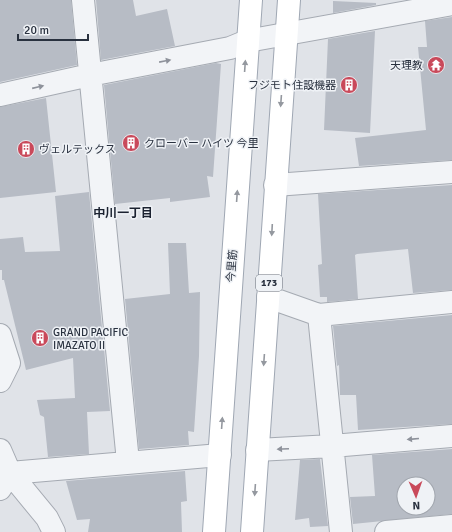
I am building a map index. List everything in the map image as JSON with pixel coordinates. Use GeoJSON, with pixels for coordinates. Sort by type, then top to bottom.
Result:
{"type":"FeatureCollection","features":[{"type":"Feature","properties":{"kind":"main road","name":"今里筋"},"geometry":{"type":"LineString","coordinates":[[214,532],[220,455],[239,44],[251,0]]}},
{"type":"Feature","properties":{"kind":"main road","name":"173"},"geometry":{"type":"LineString","coordinates":[[252,532],[289,0]]}},
{"type":"Feature","properties":{"kind":"street"},"geometry":{"type":"LineString","coordinates":[[83,0],[128,462]]}},
{"type":"Feature","properties":{"kind":"street"},"geometry":{"type":"LineString","coordinates":[[0,96],[90,75],[286,34],[452,4]]}},
{"type":"Feature","properties":{"kind":"street"},"geometry":{"type":"LineString","coordinates":[[275,185],[452,172]]}},
{"type":"Feature","properties":{"kind":"street"},"geometry":{"type":"LineString","coordinates":[[268,297],[319,315],[452,302]]}},
{"type":"Feature","properties":{"kind":"street"},"geometry":{"type":"LineString","coordinates":[[319,315],[341,532]]}},
{"type":"Feature","properties":{"kind":"street"},"geometry":{"type":"LineString","coordinates":[[0,335],[10,363],[0,381]]}},
{"type":"Feature","properties":{"kind":"street"},"geometry":{"type":"LineString","coordinates":[[258,450],[332,446],[452,436]]}},
{"type":"Feature","properties":{"kind":"street"},"geometry":{"type":"LineString","coordinates":[[0,450],[5,481],[47,518],[54,532]]}},
{"type":"Feature","properties":{"kind":"street"},"geometry":{"type":"LineString","coordinates":[[5,481],[128,462],[220,455]]}},
{"type":"Feature","properties":{"kind":"street"},"geometry":{"type":"LineString","coordinates":[[386,532],[452,526]]}},
{"type":"Feature","properties":{"kind":"building"},"geometry":{"type":"Polygon","coordinates":[[[0,0],[71,0],[77,65],[0,82],[0,0]]]}},
{"type":"Feature","properties":{"kind":"building"},"geometry":{"type":"Polygon","coordinates":[[[96,0],[133,0],[136,16],[167,9],[175,46],[101,60],[96,0]]]}},
{"type":"Feature","properties":{"kind":"building"},"geometry":{"type":"Polygon","coordinates":[[[333,1],[376,3],[376,5],[333,13],[333,1]]]}},
{"type":"Feature","properties":{"kind":"building"},"geometry":{"type":"Polygon","coordinates":[[[452,17],[452,160],[359,166],[355,138],[426,130],[418,47],[427,47],[425,21],[452,17]]]}},
{"type":"Feature","properties":{"kind":"building","name":"フジモト住設機器"},"geometry":{"type":"Polygon","coordinates":[[[375,31],[370,133],[324,130],[328,39],[375,31]]]}},
{"type":"Feature","properties":{"kind":"building"},"geometry":{"type":"Polygon","coordinates":[[[216,63],[221,64],[213,177],[207,176],[210,197],[170,202],[170,198],[115,204],[104,85],[216,63]]]}},
{"type":"Feature","properties":{"kind":"building","name":"ヴェルテックス"},"geometry":{"type":"Polygon","coordinates":[[[46,98],[56,192],[0,198],[0,107],[46,98]]]}},
{"type":"Feature","properties":{"kind":"building"},"geometry":{"type":"Polygon","coordinates":[[[452,185],[452,290],[413,293],[408,249],[355,255],[358,299],[327,302],[327,297],[320,297],[318,265],[322,264],[318,194],[452,185]]]}},
{"type":"Feature","properties":{"kind":"building"},"geometry":{"type":"Polygon","coordinates":[[[89,192],[110,411],[87,412],[89,454],[48,457],[44,417],[40,415],[37,400],[75,398],[73,358],[26,370],[4,280],[2,280],[2,270],[0,270],[0,239],[23,237],[25,252],[60,251],[55,196],[89,192]]]}},
{"type":"Feature","properties":{"kind":"building"},"geometry":{"type":"Polygon","coordinates":[[[168,243],[186,243],[189,293],[200,292],[199,356],[194,432],[188,431],[189,445],[139,449],[125,299],[170,294],[168,243]]]}},
{"type":"Feature","properties":{"kind":"building"},"geometry":{"type":"Polygon","coordinates":[[[452,315],[452,424],[358,430],[356,395],[340,395],[339,365],[337,366],[333,326],[452,315]]]}},
{"type":"Feature","properties":{"kind":"building"},"geometry":{"type":"Polygon","coordinates":[[[452,449],[452,514],[436,516],[436,476],[396,476],[396,516],[432,516],[353,524],[350,497],[375,496],[372,455],[452,449]]]}},
{"type":"Feature","properties":{"kind":"building"},"geometry":{"type":"Polygon","coordinates":[[[320,459],[328,526],[310,527],[309,518],[295,520],[300,460],[320,459]]]}},
{"type":"Feature","properties":{"kind":"building"},"geometry":{"type":"Polygon","coordinates":[[[185,471],[187,501],[181,502],[182,532],[88,532],[90,519],[77,520],[66,481],[185,471]]]}},
{"type":"Feature","properties":{"kind":"place","name":"天理教"},"geometry":{"type":"Point","coordinates":[436,65]}},
{"type":"Feature","properties":{"kind":"place","name":"フジモト住設機器"},"geometry":{"type":"Point","coordinates":[349,85]}},
{"type":"Feature","properties":{"kind":"place","name":"クローバー ハイツ 今里"},"geometry":{"type":"Point","coordinates":[131,143]}},
{"type":"Feature","properties":{"kind":"place","name":"ヴェルテックス"},"geometry":{"type":"Point","coordinates":[26,149]}},
{"type":"Feature","properties":{"kind":"place","name":"GRAND PACIFIC IMAZATO II"},"geometry":{"type":"Point","coordinates":[40,338]}},
{"type":"Feature","properties":{"kind":"district","name":"中川一丁目"},"geometry":{"type":"Point","coordinates":[123,213]}}]}
